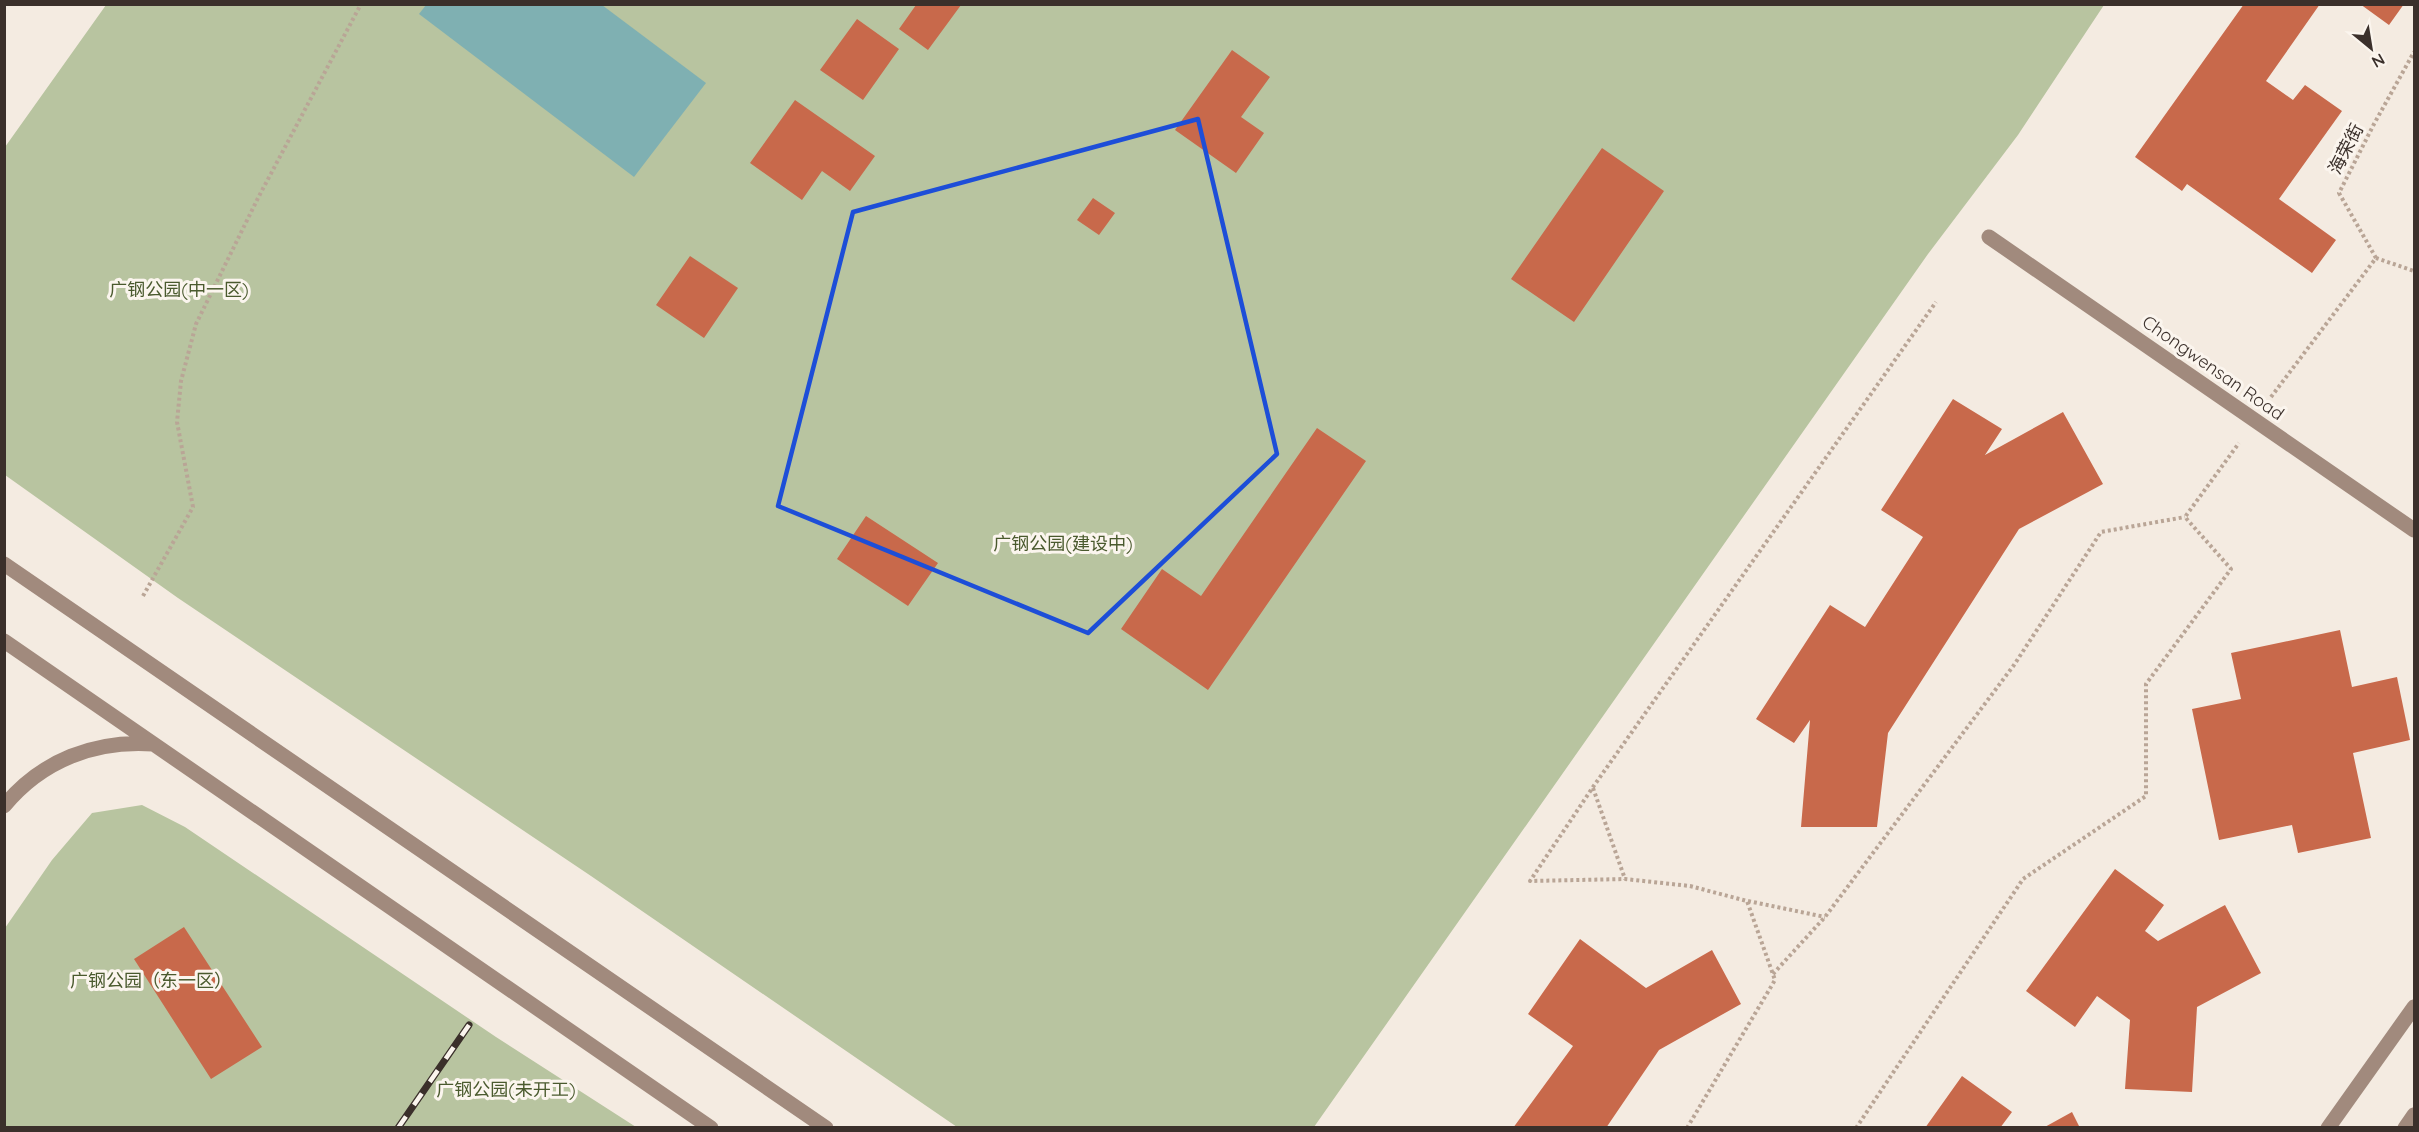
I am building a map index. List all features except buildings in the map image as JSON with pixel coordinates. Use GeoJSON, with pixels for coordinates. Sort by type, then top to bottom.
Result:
{"type":"FeatureCollection","features":[{"type":"Feature","properties":{"kind":"main road","name":"Chongwensan Road"},"geometry":{"type":"LineString","coordinates":[[1989,237],[2415,530]]}},
{"type":"Feature","properties":{"kind":"main road"},"geometry":{"type":"LineString","coordinates":[[4,564],[826,1128]]}},
{"type":"Feature","properties":{"kind":"main road"},"geometry":{"type":"LineString","coordinates":[[4,641],[711,1128]]}},
{"type":"Feature","properties":{"kind":"main road"},"geometry":{"type":"LineString","coordinates":[[4,806],[33,777],[83,751],[108,745],[155,744]]}},
{"type":"Feature","properties":{"kind":"main road"},"geometry":{"type":"LineString","coordinates":[[2328,1128],[2415,1007]]}},
{"type":"Feature","properties":{"kind":"main road"},"geometry":{"type":"LineString","coordinates":[[2405,1128],[2415,1115]]}},
{"type":"Feature","properties":{"kind":"path"},"geometry":{"type":"LineString","coordinates":[[143,596],[193,507],[177,422],[181,381],[196,324],[258,198],[361,4]]}},
{"type":"Feature","properties":{"kind":"path","name":"海荣街"},"geometry":{"type":"LineString","coordinates":[[2376,258],[2339,193],[2374,124],[2415,52]]}},
{"type":"Feature","properties":{"kind":"path"},"geometry":{"type":"LineString","coordinates":[[1773,974],[1825,917],[2014,665],[2101,532],[2185,518],[2376,258],[2415,271]]}},
{"type":"Feature","properties":{"kind":"path"},"geometry":{"type":"LineString","coordinates":[[1825,917],[1747,901],[1690,886],[1625,879],[1530,881],[1593,787],[1936,302]]}},
{"type":"Feature","properties":{"kind":"path"},"geometry":{"type":"LineString","coordinates":[[1856,1128],[2023,879],[2146,796],[2146,684],[2231,569],[2185,518]]}},
{"type":"Feature","properties":{"kind":"path"},"geometry":{"type":"LineString","coordinates":[[1593,787],[1625,879]]}},
{"type":"Feature","properties":{"kind":"path"},"geometry":{"type":"LineString","coordinates":[[1687,1128],[1775,980],[1747,901]]}},
{"type":"Feature","properties":{"kind":"highlighted area"},"geometry":{"type":"Polygon","coordinates":[[[1198,119],[1277,454],[1088,633],[778,506],[853,212],[1198,119]]]}},
{"type":"Feature","properties":{"kind":"green space","name":"广钢公园(建设中)"},"geometry":{"type":"Polygon","coordinates":[[[106,5],[2104,5],[2018,135],[1928,254],[1314,1127],[957,1127],[591,876],[178,598],[5,475],[5,147],[106,5]]]}},
{"type":"Feature","properties":{"kind":"green space","name":"广钢公园（东一区）"},"geometry":{"type":"Polygon","coordinates":[[[142,805],[185,827],[496,1037],[636,1127],[5,1128],[5,928],[52,860],[92,813],[142,805]]]}},
{"type":"Feature","properties":{"kind":"water"},"geometry":{"type":"Polygon","coordinates":[[[426,5],[602,5],[706,83],[634,177],[419,14],[426,5]]]}},
{"type":"Feature","properties":{"kind":"railway"},"geometry":{"type":"LineString","coordinates":[[398,1128],[469,1025]]}},
{"type":"Feature","properties":{"kind":"park label","name":"广钢公园(中一区)"},"geometry":{"type":"Point","coordinates":[179,290]}},
{"type":"Feature","properties":{"kind":"park label","name":"广钢公园(未开工)"},"geometry":{"type":"Point","coordinates":[506,1090]}}]}
